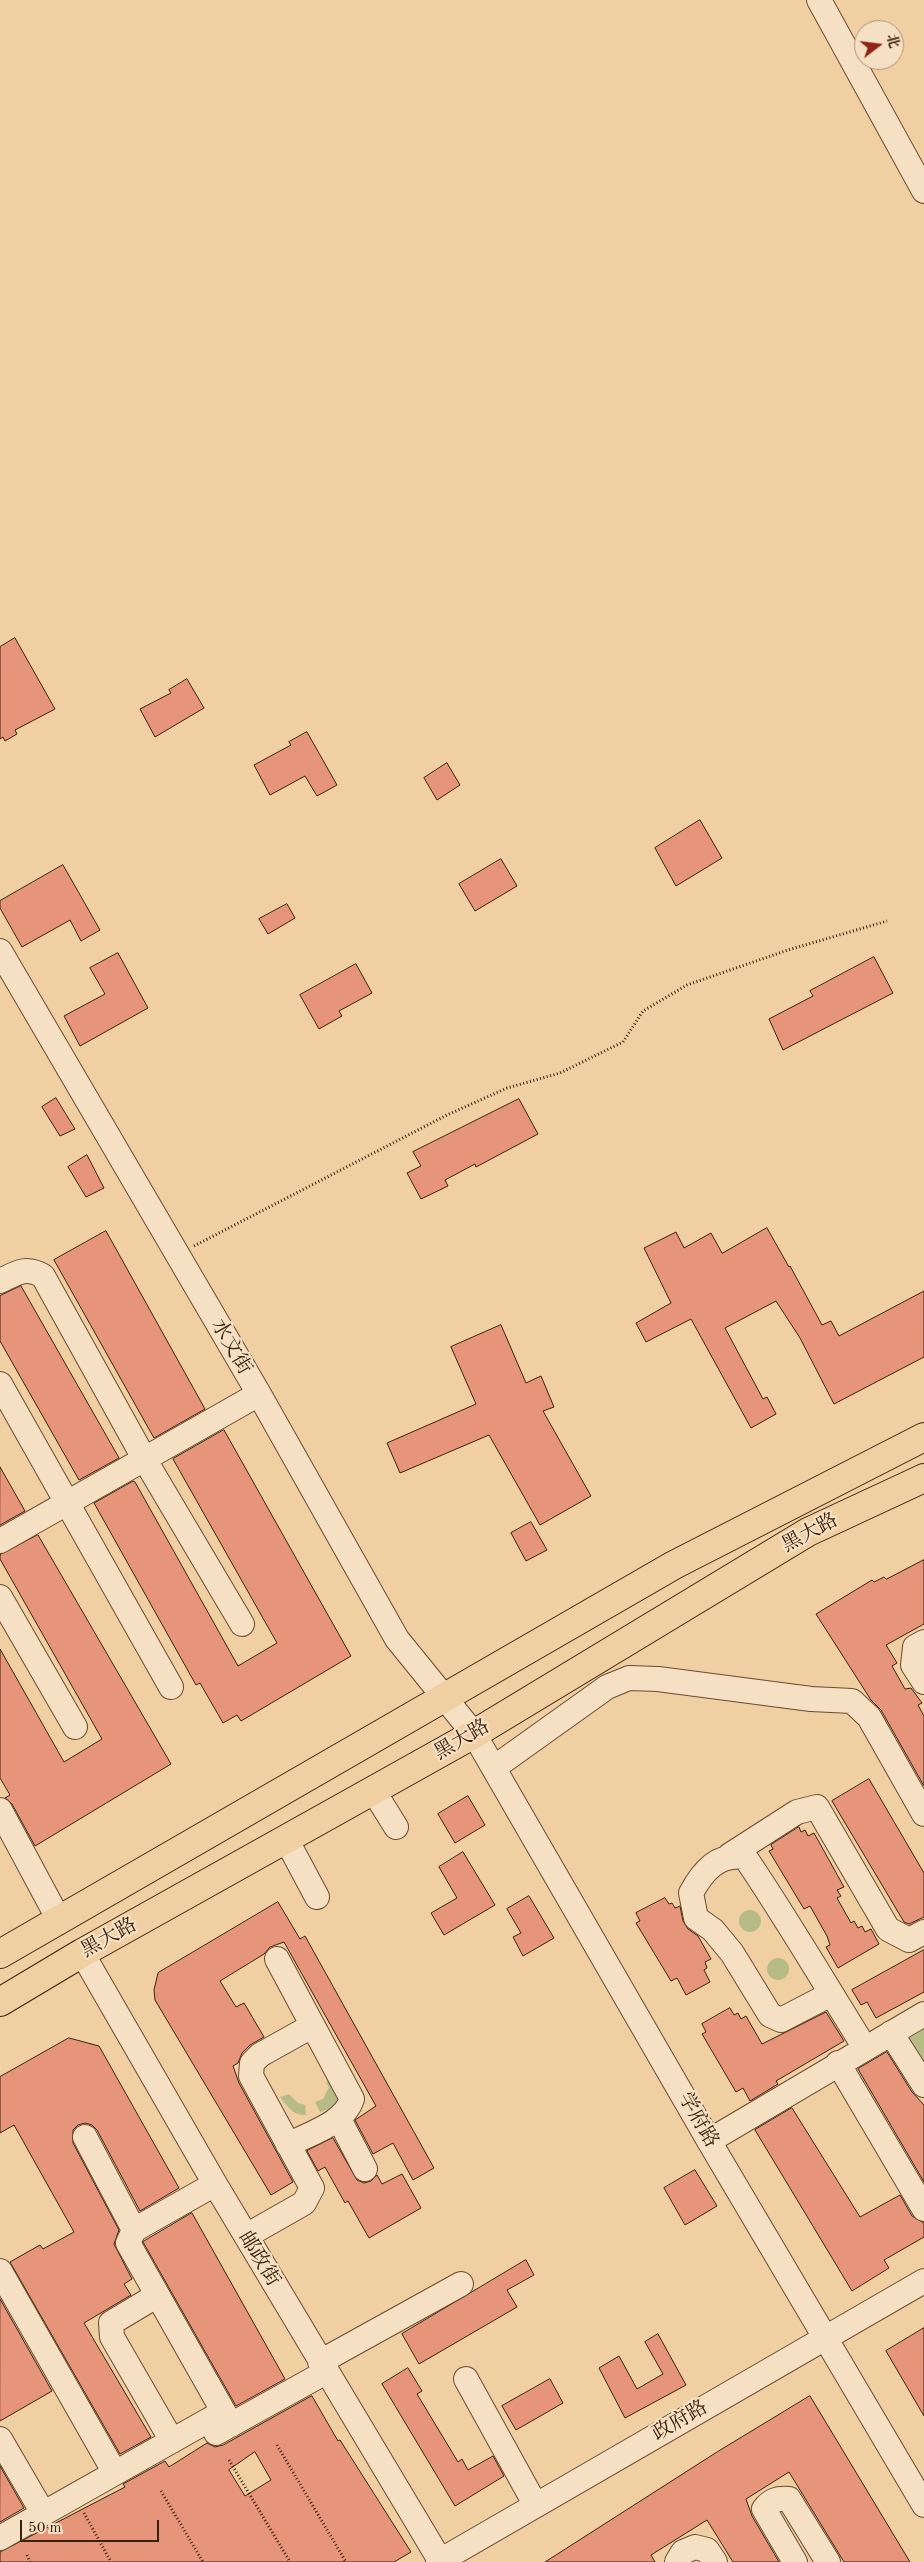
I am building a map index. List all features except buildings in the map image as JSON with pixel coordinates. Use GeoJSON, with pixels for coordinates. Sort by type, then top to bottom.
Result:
{"type":"FeatureCollection","features":[{"type":"Feature","properties":{"kind":"highway","name":"黑大路"},"geometry":{"type":"LineString","coordinates":[[0,1954],[674,1565],[924,1437]]}},
{"type":"Feature","properties":{"kind":"highway","name":"黑大路"},"geometry":{"type":"LineString","coordinates":[[0,2002],[82,1953],[474,1734],[808,1532],[924,1478]]}},
{"type":"Feature","properties":{"kind":"street"},"geometry":{"type":"LineString","coordinates":[[819,0],[924,191]]}},
{"type":"Feature","properties":{"kind":"street","name":"水文街"},"geometry":{"type":"LineString","coordinates":[[0,951],[259,1394],[397,1638],[444,1699],[474,1734]]}},
{"type":"Feature","properties":{"kind":"street"},"geometry":{"type":"LineString","coordinates":[[0,1281],[19,1272],[32,1270],[43,1276],[146,1460],[242,1624]]}},
{"type":"Feature","properties":{"kind":"street"},"geometry":{"type":"LineString","coordinates":[[0,1384],[69,1503],[171,1687]]}},
{"type":"Feature","properties":{"kind":"street"},"geometry":{"type":"LineString","coordinates":[[0,1541],[146,1460],[259,1394]]}},
{"type":"Feature","properties":{"kind":"street"},"geometry":{"type":"LineString","coordinates":[[0,1597],[75,1726]]}},
{"type":"Feature","properties":{"kind":"street"},"geometry":{"type":"LineString","coordinates":[[924,1642],[915,1647],[913,1665],[924,1682]]}},
{"type":"Feature","properties":{"kind":"street"},"geometry":{"type":"LineString","coordinates":[[495,1767],[607,1687],[629,1678],[658,1679],[812,1699],[852,1700],[869,1717],[924,1814]]}},
{"type":"Feature","properties":{"kind":"street","name":"学府路"},"geometry":{"type":"LineString","coordinates":[[474,1734],[495,1767],[710,2141],[924,2505]]}},
{"type":"Feature","properties":{"kind":"street"},"geometry":{"type":"LineString","coordinates":[[374,1790],[396,1827]]}},
{"type":"Feature","properties":{"kind":"street"},"geometry":{"type":"LineString","coordinates":[[831,1994],[781,2020],[770,2015],[732,1952],[713,1930],[696,1918],[691,1893],[702,1873],[797,1812],[817,1808],[888,1929],[909,1940],[924,1932]]}},
{"type":"Feature","properties":{"kind":"street"},"geometry":{"type":"LineString","coordinates":[[0,1810],[60,1920]]}},
{"type":"Feature","properties":{"kind":"street"},"geometry":{"type":"LineString","coordinates":[[286,1839],[317,1897]]}},
{"type":"Feature","properties":{"kind":"street"},"geometry":{"type":"LineString","coordinates":[[730,1855],[745,1857],[865,2048]]}},
{"type":"Feature","properties":{"kind":"street","name":"邮政街"},"geometry":{"type":"LineString","coordinates":[[82,1953],[215,2184],[439,2562]]}},
{"type":"Feature","properties":{"kind":"street"},"geometry":{"type":"LineString","coordinates":[[277,1959],[352,2099],[349,2110],[339,2119],[288,2145]]}},
{"type":"Feature","properties":{"kind":"street"},"geometry":{"type":"LineString","coordinates":[[710,2141],[838,2063],[924,2014]]}},
{"type":"Feature","properties":{"kind":"street"},"geometry":{"type":"LineString","coordinates":[[246,2236],[304,2203],[312,2188],[251,2076],[252,2063],[260,2056],[312,2026]]}},
{"type":"Feature","properties":{"kind":"street"},"geometry":{"type":"LineString","coordinates":[[891,2033],[924,2085]]}},
{"type":"Feature","properties":{"kind":"street"},"geometry":{"type":"LineString","coordinates":[[838,2063],[924,2209]]}},
{"type":"Feature","properties":{"kind":"street"},"geometry":{"type":"LineString","coordinates":[[339,2119],[365,2169]]}},
{"type":"Feature","properties":{"kind":"street"},"geometry":{"type":"LineString","coordinates":[[85,2137],[134,2230]]}},
{"type":"Feature","properties":{"kind":"street"},"geometry":{"type":"LineString","coordinates":[[215,2184],[134,2230],[128,2243],[156,2296],[227,2418]]}},
{"type":"Feature","properties":{"kind":"street"},"geometry":{"type":"LineString","coordinates":[[0,2272],[119,2470]]}},
{"type":"Feature","properties":{"kind":"street","name":"政府路"},"geometry":{"type":"LineString","coordinates":[[439,2562],[535,2504],[924,2281]]}},
{"type":"Feature","properties":{"kind":"street"},"geometry":{"type":"LineString","coordinates":[[0,2538],[172,2441],[227,2418],[323,2366],[461,2284]]}},
{"type":"Feature","properties":{"kind":"street"},"geometry":{"type":"LineString","coordinates":[[156,2296],[111,2323],[112,2337],[172,2441]]}},
{"type":"Feature","properties":{"kind":"street"},"geometry":{"type":"LineString","coordinates":[[466,2379],[535,2504]]}},
{"type":"Feature","properties":{"kind":"street"},"geometry":{"type":"LineString","coordinates":[[119,2470],[141,2464],[143,2467],[161,2455],[166,2462],[227,2418]]}},
{"type":"Feature","properties":{"kind":"street"},"geometry":{"type":"LineString","coordinates":[[0,2439],[44,2513]]}},
{"type":"Feature","properties":{"kind":"street"},"geometry":{"type":"LineString","coordinates":[[795,2562],[764,2509],[770,2502],[779,2498],[789,2499],[828,2562]]}},
{"type":"Feature","properties":{"kind":"street"},"geometry":{"type":"LineString","coordinates":[[677,2562],[683,2552],[695,2547],[707,2550],[714,2562]]}},
{"type":"Feature","properties":{"kind":"path"},"geometry":{"type":"LineString","coordinates":[[178,1255],[447,1115],[508,1088],[560,1074],[623,1042],[643,1011],[687,985],[788,950],[887,920]]}},
{"type":"Feature","properties":{"kind":"path"},"geometry":{"type":"LineString","coordinates":[[277,2445],[346,2562]]}},
{"type":"Feature","properties":{"kind":"path"},"geometry":{"type":"LineString","coordinates":[[229,2460],[290,2562]]}},
{"type":"Feature","properties":{"kind":"path"},"geometry":{"type":"LineString","coordinates":[[161,2491],[203,2562]]}},
{"type":"Feature","properties":{"kind":"path"},"geometry":{"type":"LineString","coordinates":[[82,2510],[111,2562]]}},
{"type":"Feature","properties":{"kind":"path"},"geometry":{"type":"LineString","coordinates":[[26,2555],[30,2562]]}},
{"type":"Feature","properties":{"kind":"green space"},"geometry":{"type":"Polygon","coordinates":[[[750,1910],[758,1913],[761,1921],[758,1929],[750,1932],[742,1929],[739,1921],[742,1913],[750,1910]]]}},
{"type":"Feature","properties":{"kind":"green space"},"geometry":{"type":"Polygon","coordinates":[[[778,1958],[786,1961],[789,1969],[786,1977],[778,1980],[770,1977],[767,1969],[770,1961],[778,1958]]]}},
{"type":"Feature","properties":{"kind":"green space"},"geometry":{"type":"Polygon","coordinates":[[[924,2029],[924,2069],[904,2041],[924,2029]]]}},
{"type":"Feature","properties":{"kind":"green space"},"geometry":{"type":"Polygon","coordinates":[[[335,2076],[339,2101],[334,2107],[320,2112],[315,2102],[323,2099],[329,2087],[326,2082],[335,2076]]]}},
{"type":"Feature","properties":{"kind":"green space"},"geometry":{"type":"Polygon","coordinates":[[[289,2094],[298,2103],[305,2105],[306,2115],[294,2112],[280,2097],[289,2094]]]}}]}
